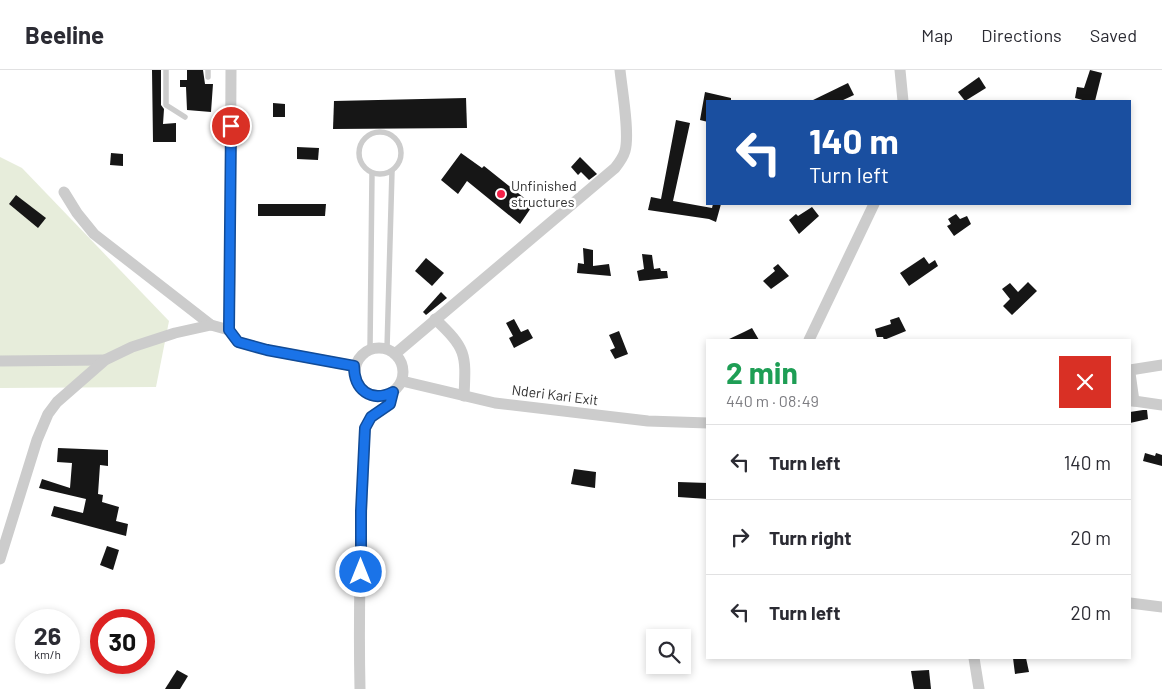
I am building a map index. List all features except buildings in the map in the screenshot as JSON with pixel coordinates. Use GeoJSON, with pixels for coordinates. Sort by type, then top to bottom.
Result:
{"type":"FeatureCollection","features":[{"type":"Feature","properties":{"kind":"street"},"geometry":{"type":"LineString","coordinates":[[229,330],[231,70]]}},
{"type":"Feature","properties":{"kind":"street"},"geometry":{"type":"LineString","coordinates":[[391,351],[435,319],[575,203],[621,161],[627,139],[620,70]]}},
{"type":"Feature","properties":{"kind":"street"},"geometry":{"type":"LineString","coordinates":[[900,70],[903,100]]}},
{"type":"Feature","properties":{"kind":"street"},"geometry":{"type":"LineString","coordinates":[[64,192],[94,234],[211,325],[229,330],[238,342],[267,350],[354,366]]}},
{"type":"Feature","properties":{"kind":"street"},"geometry":{"type":"LineString","coordinates":[[809,339],[874,205]]}},
{"type":"Feature","properties":{"kind":"street"},"geometry":{"type":"LineString","coordinates":[[435,319],[451,334],[460,346],[464,357],[465,369],[464,396]]}},
{"type":"Feature","properties":{"kind":"street"},"geometry":{"type":"LineString","coordinates":[[0,559],[37,440],[48,414],[57,402],[104,360],[124,350],[154,339],[211,325]]}},
{"type":"Feature","properties":{"kind":"street"},"geometry":{"type":"LineString","coordinates":[[360,689],[361,511],[365,428],[371,417],[390,404],[393,392],[402,381],[403,366],[391,351],[378,348],[370,349],[362,354],[354,366],[355,380],[360,387],[366,393],[374,396],[382,396],[393,392]]}},
{"type":"Feature","properties":{"kind":"street"},"geometry":{"type":"LineString","coordinates":[[0,361],[104,360]]}},
{"type":"Feature","properties":{"kind":"street"},"geometry":{"type":"LineString","coordinates":[[1131,372],[1162,365]]}},
{"type":"Feature","properties":{"kind":"street","name":"Nderi Kari Exit"},"geometry":{"type":"LineString","coordinates":[[402,381],[495,403],[639,420],[706,423]]}},
{"type":"Feature","properties":{"kind":"street"},"geometry":{"type":"LineString","coordinates":[[1131,386],[1132,401],[1162,405]]}},
{"type":"Feature","properties":{"kind":"street"},"geometry":{"type":"LineString","coordinates":[[1131,603],[1162,607]]}},
{"type":"Feature","properties":{"kind":"street"},"geometry":{"type":"LineString","coordinates":[[974,659],[979,689]]}},
{"type":"Feature","properties":{"kind":"lane"},"geometry":{"type":"LineString","coordinates":[[166,70],[166,106],[184,117]]}},
{"type":"Feature","properties":{"kind":"lane"},"geometry":{"type":"LineString","coordinates":[[377,131],[391,134],[400,145],[400,159],[397,166],[385,174],[372,173],[361,164],[358,150],[364,137],[377,131]]}},
{"type":"Feature","properties":{"kind":"lane"},"geometry":{"type":"LineString","coordinates":[[391,351],[392,170]]}},
{"type":"Feature","properties":{"kind":"lane"},"geometry":{"type":"LineString","coordinates":[[370,349],[372,173]]}},
{"type":"Feature","properties":{"kind":"green space"},"geometry":{"type":"Polygon","coordinates":[[[0,157],[22,168],[169,321],[156,387],[0,388],[0,157]]]}},
{"type":"Feature","properties":{"kind":"place","name":"Unfinished structures"},"geometry":{"type":"Point","coordinates":[501,194]}},
{"type":"Feature","properties":{"kind":"route"},"geometry":{"type":"LineString","coordinates":[[231,126],[229,330],[231,335],[238,342],[267,350],[354,366],[355,380],[366,393],[382,396],[393,392],[390,404],[371,417],[365,428],[361,511],[361,572]]}}]}
